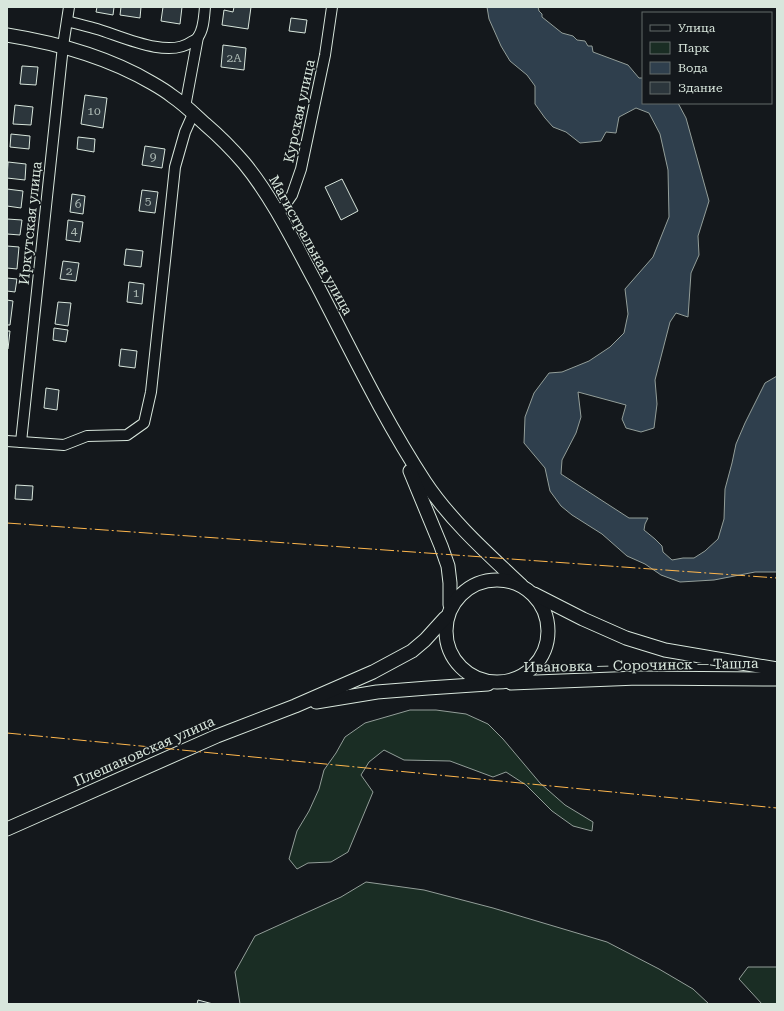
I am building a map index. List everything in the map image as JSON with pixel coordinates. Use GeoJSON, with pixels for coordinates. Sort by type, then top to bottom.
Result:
{"type":"FeatureCollection","features":[{"type":"Feature","properties":{"kind":"main road","name":"Магистральная улица"},"geometry":{"type":"LineString","coordinates":[[7,35],[63,46],[103,59],[134,73],[171,95],[223,140],[244,163],[263,189],[304,260],[398,439],[426,484],[444,508],[474,540],[521,585]]}},
{"type":"Feature","properties":{"kind":"main road","name":"Магистральная улица"},"geometry":{"type":"LineString","coordinates":[[398,439],[448,566],[450,605]]}},
{"type":"Feature","properties":{"kind":"main road","name":"Ивановка — Сорочинск — Ташла"},"geometry":{"type":"LineString","coordinates":[[777,669],[665,650],[626,638],[583,619],[521,585],[506,580],[493,580],[469,588],[450,605],[445,618],[445,633],[449,647],[455,660],[464,671],[476,678],[499,683],[638,678],[777,679]]}},
{"type":"Feature","properties":{"kind":"main road","name":"Ивановка — Сорочинск — Ташла"},"geometry":{"type":"LineString","coordinates":[[499,683],[520,677],[532,669],[546,646],[548,633],[546,620],[541,606],[532,592]]}},
{"type":"Feature","properties":{"kind":"main road"},"geometry":{"type":"LineString","coordinates":[[295,706],[373,672],[407,654],[425,640],[445,618]]}},
{"type":"Feature","properties":{"kind":"main road"},"geometry":{"type":"LineString","coordinates":[[295,706],[377,692],[499,683]]}},
{"type":"Feature","properties":{"kind":"main road","name":"Плешановская улица"},"geometry":{"type":"LineString","coordinates":[[7,829],[217,736],[295,706]]}},
{"type":"Feature","properties":{"kind":"street","name":"Иркутская улица"},"geometry":{"type":"LineString","coordinates":[[21,442],[63,46],[69,7]]}},
{"type":"Feature","properties":{"kind":"street"},"geometry":{"type":"LineString","coordinates":[[7,441],[64,445],[87,436],[127,435],[144,423],[151,392],[175,167],[185,132],[198,37],[203,24],[205,7]]}},
{"type":"Feature","properties":{"kind":"street","name":"Курская улица"},"geometry":{"type":"LineString","coordinates":[[278,215],[292,195],[302,169],[325,55],[332,7]]}},
{"type":"Feature","properties":{"kind":"street"},"geometry":{"type":"LineString","coordinates":[[67,21],[142,44],[163,48],[179,48],[189,44],[198,37]]}},
{"type":"Feature","properties":{"kind":"green space"},"geometry":{"type":"Polygon","coordinates":[[[410,710],[436,710],[466,714],[488,724],[503,739],[540,783],[565,805],[593,822],[592,831],[573,826],[552,811],[526,785],[506,772],[493,777],[450,761],[404,760],[384,750],[369,762],[361,775],[373,792],[348,852],[331,862],[308,863],[297,869],[289,859],[297,831],[309,811],[319,789],[324,770],[345,737],[365,723],[410,710]]]}},
{"type":"Feature","properties":{"kind":"green space"},"geometry":{"type":"Polygon","coordinates":[[[366,882],[424,890],[493,908],[607,942],[659,969],[693,989],[709,1004],[240,1004],[235,972],[255,936],[341,897],[366,882]]]}},
{"type":"Feature","properties":{"kind":"green space"},"geometry":{"type":"Polygon","coordinates":[[[748,967],[777,967],[777,1004],[762,1004],[739,979],[748,967]]]}},
{"type":"Feature","properties":{"kind":"water"},"geometry":{"type":"Polygon","coordinates":[[[487,7],[538,7],[542,17],[562,33],[573,36],[577,40],[585,41],[588,46],[592,46],[593,52],[628,65],[639,78],[642,78],[642,104],[679,104],[686,118],[709,201],[698,236],[699,255],[691,273],[688,317],[676,313],[670,322],[655,380],[657,404],[654,428],[641,432],[626,428],[622,419],[626,405],[578,392],[581,417],[576,433],[562,460],[561,474],[629,518],[648,518],[644,530],[662,546],[663,552],[672,560],[694,558],[705,551],[718,539],[724,519],[725,489],[736,444],[765,383],[777,376],[777,572],[755,572],[714,580],[680,582],[661,575],[645,564],[627,556],[602,534],[572,515],[561,506],[550,491],[545,468],[524,443],[525,417],[534,393],[549,373],[562,372],[589,361],[610,347],[624,333],[628,314],[625,289],[653,257],[669,217],[668,170],[660,134],[649,113],[636,108],[619,117],[616,133],[606,132],[601,141],[580,143],[566,132],[553,127],[535,104],[535,86],[527,75],[510,61],[501,46],[489,19],[487,7]]]}},
{"type":"Feature","properties":{"kind":"building"},"geometry":{"type":"Polygon","coordinates":[[[97,7],[114,7],[113,15],[96,12],[97,7]]]}},
{"type":"Feature","properties":{"kind":"building"},"geometry":{"type":"Polygon","coordinates":[[[121,7],[141,7],[140,18],[120,15],[121,7]]]}},
{"type":"Feature","properties":{"kind":"building"},"geometry":{"type":"Polygon","coordinates":[[[163,7],[182,7],[180,24],[161,21],[163,7]]]}},
{"type":"Feature","properties":{"kind":"building"},"geometry":{"type":"Polygon","coordinates":[[[234,7],[251,7],[248,29],[222,25],[224,10],[233,12],[234,7]]]}},
{"type":"Feature","properties":{"kind":"building"},"geometry":{"type":"Polygon","coordinates":[[[291,18],[307,20],[305,33],[289,31],[291,18]]]}},
{"type":"Feature","properties":{"kind":"building"},"geometry":{"type":"Polygon","coordinates":[[[223,45],[246,48],[244,70],[221,67],[223,45]]]}},
{"type":"Feature","properties":{"kind":"building"},"geometry":{"type":"Polygon","coordinates":[[[22,66],[38,67],[36,85],[20,84],[22,66]]]}},
{"type":"Feature","properties":{"kind":"building"},"geometry":{"type":"Polygon","coordinates":[[[85,95],[107,98],[103,128],[81,124],[85,95]]]}},
{"type":"Feature","properties":{"kind":"building"},"geometry":{"type":"Polygon","coordinates":[[[15,105],[33,107],[31,125],[13,124],[15,105]]]}},
{"type":"Feature","properties":{"kind":"building"},"geometry":{"type":"Polygon","coordinates":[[[11,134],[30,136],[29,149],[10,147],[11,134]]]}},
{"type":"Feature","properties":{"kind":"building"},"geometry":{"type":"Polygon","coordinates":[[[78,137],[95,139],[94,152],[77,149],[78,137]]]}},
{"type":"Feature","properties":{"kind":"building"},"geometry":{"type":"Polygon","coordinates":[[[145,146],[165,149],[162,168],[142,165],[145,146]]]}},
{"type":"Feature","properties":{"kind":"building"},"geometry":{"type":"Polygon","coordinates":[[[8,162],[26,164],[25,180],[7,178],[8,162]]]}},
{"type":"Feature","properties":{"kind":"building"},"geometry":{"type":"Polygon","coordinates":[[[342,179],[358,211],[341,220],[325,187],[342,179]]]}},
{"type":"Feature","properties":{"kind":"building"},"geometry":{"type":"Polygon","coordinates":[[[7,189],[23,191],[21,208],[7,206],[7,189]]]}},
{"type":"Feature","properties":{"kind":"building"},"geometry":{"type":"Polygon","coordinates":[[[142,190],[158,192],[155,213],[139,211],[142,190]]]}},
{"type":"Feature","properties":{"kind":"building"},"geometry":{"type":"Polygon","coordinates":[[[72,194],[85,196],[83,214],[70,212],[72,194]]]}},
{"type":"Feature","properties":{"kind":"building"},"geometry":{"type":"Polygon","coordinates":[[[7,219],[22,220],[20,235],[7,234],[7,219]]]}},
{"type":"Feature","properties":{"kind":"building"},"geometry":{"type":"Polygon","coordinates":[[[68,220],[83,222],[80,242],[66,240],[68,220]]]}},
{"type":"Feature","properties":{"kind":"building"},"geometry":{"type":"Polygon","coordinates":[[[7,246],[19,247],[17,269],[7,268],[7,246]]]}},
{"type":"Feature","properties":{"kind":"building"},"geometry":{"type":"Polygon","coordinates":[[[126,249],[143,251],[141,267],[124,265],[126,249]]]}},
{"type":"Feature","properties":{"kind":"building"},"geometry":{"type":"Polygon","coordinates":[[[63,261],[79,263],[76,281],[60,279],[63,261]]]}},
{"type":"Feature","properties":{"kind":"building"},"geometry":{"type":"Polygon","coordinates":[[[7,278],[17,279],[15,292],[7,291],[7,278]]]}},
{"type":"Feature","properties":{"kind":"building"},"geometry":{"type":"Polygon","coordinates":[[[129,282],[144,284],[142,304],[127,302],[129,282]]]}},
{"type":"Feature","properties":{"kind":"building"},"geometry":{"type":"Polygon","coordinates":[[[7,300],[13,301],[10,325],[7,325],[7,300]]]}},
{"type":"Feature","properties":{"kind":"building"},"geometry":{"type":"Polygon","coordinates":[[[58,302],[71,303],[68,326],[55,324],[58,302]]]}},
{"type":"Feature","properties":{"kind":"building"},"geometry":{"type":"Polygon","coordinates":[[[54,328],[68,330],[66,342],[53,340],[54,328]]]}},
{"type":"Feature","properties":{"kind":"building"},"geometry":{"type":"Polygon","coordinates":[[[7,331],[10,331],[8,349],[7,348],[7,331]]]}},
{"type":"Feature","properties":{"kind":"building"},"geometry":{"type":"Polygon","coordinates":[[[121,349],[137,351],[135,368],[119,366],[121,349]]]}},
{"type":"Feature","properties":{"kind":"building"},"geometry":{"type":"Polygon","coordinates":[[[46,388],[59,390],[57,410],[44,408],[46,388]]]}},
{"type":"Feature","properties":{"kind":"building"},"geometry":{"type":"Polygon","coordinates":[[[16,485],[33,486],[32,500],[15,499],[16,485]]]}},
{"type":"Feature","properties":{"kind":"building"},"geometry":{"type":"Polygon","coordinates":[[[198,1000],[213,1004],[197,1004],[198,1000]]]}},
{"type":"Feature","properties":{"kind":"power"},"geometry":{"type":"LineString","coordinates":[[7,523],[777,578]]}},
{"type":"Feature","properties":{"kind":"power"},"geometry":{"type":"LineString","coordinates":[[7,733],[777,808]]}}]}
